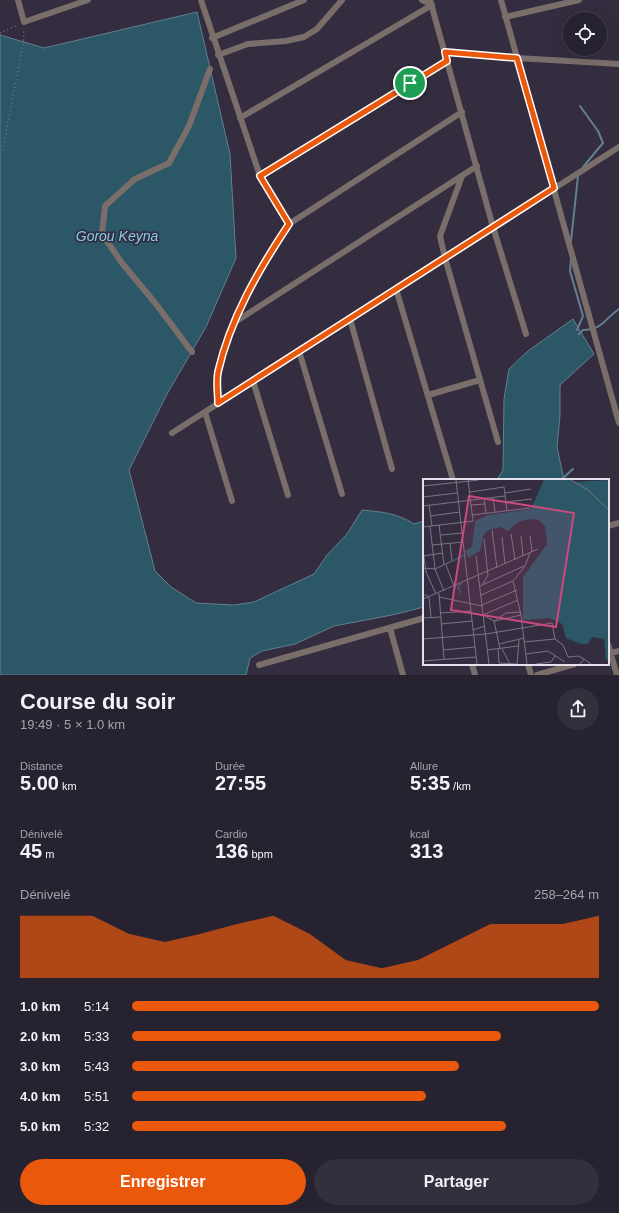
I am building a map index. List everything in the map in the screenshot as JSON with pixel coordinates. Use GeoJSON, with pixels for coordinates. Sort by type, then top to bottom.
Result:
{"type":"FeatureCollection","features":[{"type":"Feature","properties":{"kind":"street"},"geometry":{"type":"LineString","coordinates":[[18,0],[24,22],[88,0]]}},
{"type":"Feature","properties":{"kind":"street"},"geometry":{"type":"LineString","coordinates":[[201,0],[212,38],[260,176],[289,224]]}},
{"type":"Feature","properties":{"kind":"street"},"geometry":{"type":"LineString","coordinates":[[212,38],[304,0]]}},
{"type":"Feature","properties":{"kind":"street"},"geometry":{"type":"LineString","coordinates":[[218,55],[248,44],[286,41],[304,37],[318,29],[342,0]]}},
{"type":"Feature","properties":{"kind":"street"},"geometry":{"type":"LineString","coordinates":[[422,0],[431,2]]}},
{"type":"Feature","properties":{"kind":"street"},"geometry":{"type":"LineString","coordinates":[[501,0],[617,406],[619,423]]}},
{"type":"Feature","properties":{"kind":"street"},"geometry":{"type":"LineString","coordinates":[[506,17],[578,0]]}},
{"type":"Feature","properties":{"kind":"street"},"geometry":{"type":"LineString","coordinates":[[240,118],[431,2]]}},
{"type":"Feature","properties":{"kind":"street"},"geometry":{"type":"LineString","coordinates":[[431,2],[493,227],[526,334]]}},
{"type":"Feature","properties":{"kind":"street"},"geometry":{"type":"LineString","coordinates":[[445,52],[619,64]]}},
{"type":"Feature","properties":{"kind":"street"},"geometry":{"type":"LineString","coordinates":[[260,176],[447,61]]}},
{"type":"Feature","properties":{"kind":"street"},"geometry":{"type":"LineString","coordinates":[[192,352],[156,304],[122,263],[102,234],[105,206],[135,180],[169,163],[189,126],[210,69]]}},
{"type":"Feature","properties":{"kind":"street"},"geometry":{"type":"LineString","coordinates":[[218,403],[217,374],[234,322],[267,258],[289,224],[462,112]]}},
{"type":"Feature","properties":{"kind":"street"},"geometry":{"type":"LineString","coordinates":[[172,433],[619,147]]}},
{"type":"Feature","properties":{"kind":"street"},"geometry":{"type":"LineString","coordinates":[[234,322],[477,166]]}},
{"type":"Feature","properties":{"kind":"street"},"geometry":{"type":"LineString","coordinates":[[462,176],[440,236],[498,442]]}},
{"type":"Feature","properties":{"kind":"street"},"geometry":{"type":"LineString","coordinates":[[396,289],[453,479]]}},
{"type":"Feature","properties":{"kind":"street"},"geometry":{"type":"LineString","coordinates":[[350,319],[392,470]]}},
{"type":"Feature","properties":{"kind":"street"},"geometry":{"type":"LineString","coordinates":[[299,351],[342,494]]}},
{"type":"Feature","properties":{"kind":"street"},"geometry":{"type":"LineString","coordinates":[[428,394],[480,380]]}},
{"type":"Feature","properties":{"kind":"street"},"geometry":{"type":"LineString","coordinates":[[253,381],[288,495]]}},
{"type":"Feature","properties":{"kind":"street"},"geometry":{"type":"LineString","coordinates":[[205,412],[232,500]]}},
{"type":"Feature","properties":{"kind":"street"},"geometry":{"type":"LineString","coordinates":[[609,526],[619,523]]}},
{"type":"Feature","properties":{"kind":"street"},"geometry":{"type":"LineString","coordinates":[[259,665],[423,618]]}},
{"type":"Feature","properties":{"kind":"street"},"geometry":{"type":"LineString","coordinates":[[390,628],[403,675]]}},
{"type":"Feature","properties":{"kind":"street"},"geometry":{"type":"LineString","coordinates":[[617,675],[609,654],[619,651]]}},
{"type":"Feature","properties":{"kind":"street"},"geometry":{"type":"LineString","coordinates":[[472,665],[475,675]]}},
{"type":"Feature","properties":{"kind":"street"},"geometry":{"type":"LineString","coordinates":[[528,665],[531,675]]}},
{"type":"Feature","properties":{"kind":"street"},"geometry":{"type":"LineString","coordinates":[[537,675],[572,665]]}},
{"type":"Feature","properties":{"kind":"path"},"geometry":{"type":"LineString","coordinates":[[0,33],[24,22],[23,45],[3,148],[0,154]]}},
{"type":"Feature","properties":{"kind":"water","name":"Gorou Keyna"},"geometry":{"type":"Polygon","coordinates":[[[197,12],[230,154],[236,258],[206,327],[167,394],[129,470],[155,571],[171,587],[196,603],[234,605],[254,602],[314,574],[327,555],[347,534],[362,510],[376,511],[402,517],[414,524],[423,521],[423,607],[334,626],[295,644],[262,651],[250,658],[246,675],[0,675],[0,35],[44,48],[197,12]]]}},
{"type":"Feature","properties":{"kind":"water"},"geometry":{"type":"Polygon","coordinates":[[[573,319],[594,354],[560,385],[560,415],[557,447],[564,479],[498,479],[503,470],[504,399],[509,369],[528,351],[573,319]]]}},
{"type":"Feature","properties":{"kind":"waterway"},"geometry":{"type":"LineString","coordinates":[[580,106],[598,131],[603,143],[583,167]]}},
{"type":"Feature","properties":{"kind":"waterway"},"geometry":{"type":"LineString","coordinates":[[571,241],[578,176]]}},
{"type":"Feature","properties":{"kind":"waterway"},"geometry":{"type":"LineString","coordinates":[[571,259],[570,271],[583,316],[577,330]]}},
{"type":"Feature","properties":{"kind":"waterway"},"geometry":{"type":"LineString","coordinates":[[579,334],[583,330],[600,326],[619,309]]}},
{"type":"Feature","properties":{"kind":"waterway"},"geometry":{"type":"LineString","coordinates":[[562,479],[573,469]]}},
{"type":"Feature","properties":{"kind":"route"},"geometry":{"type":"LineString","coordinates":[[445,52],[517,58],[554,188],[218,403],[217,374],[234,322],[267,258],[289,224],[260,176],[410,83],[447,61],[445,52]]}}]}
